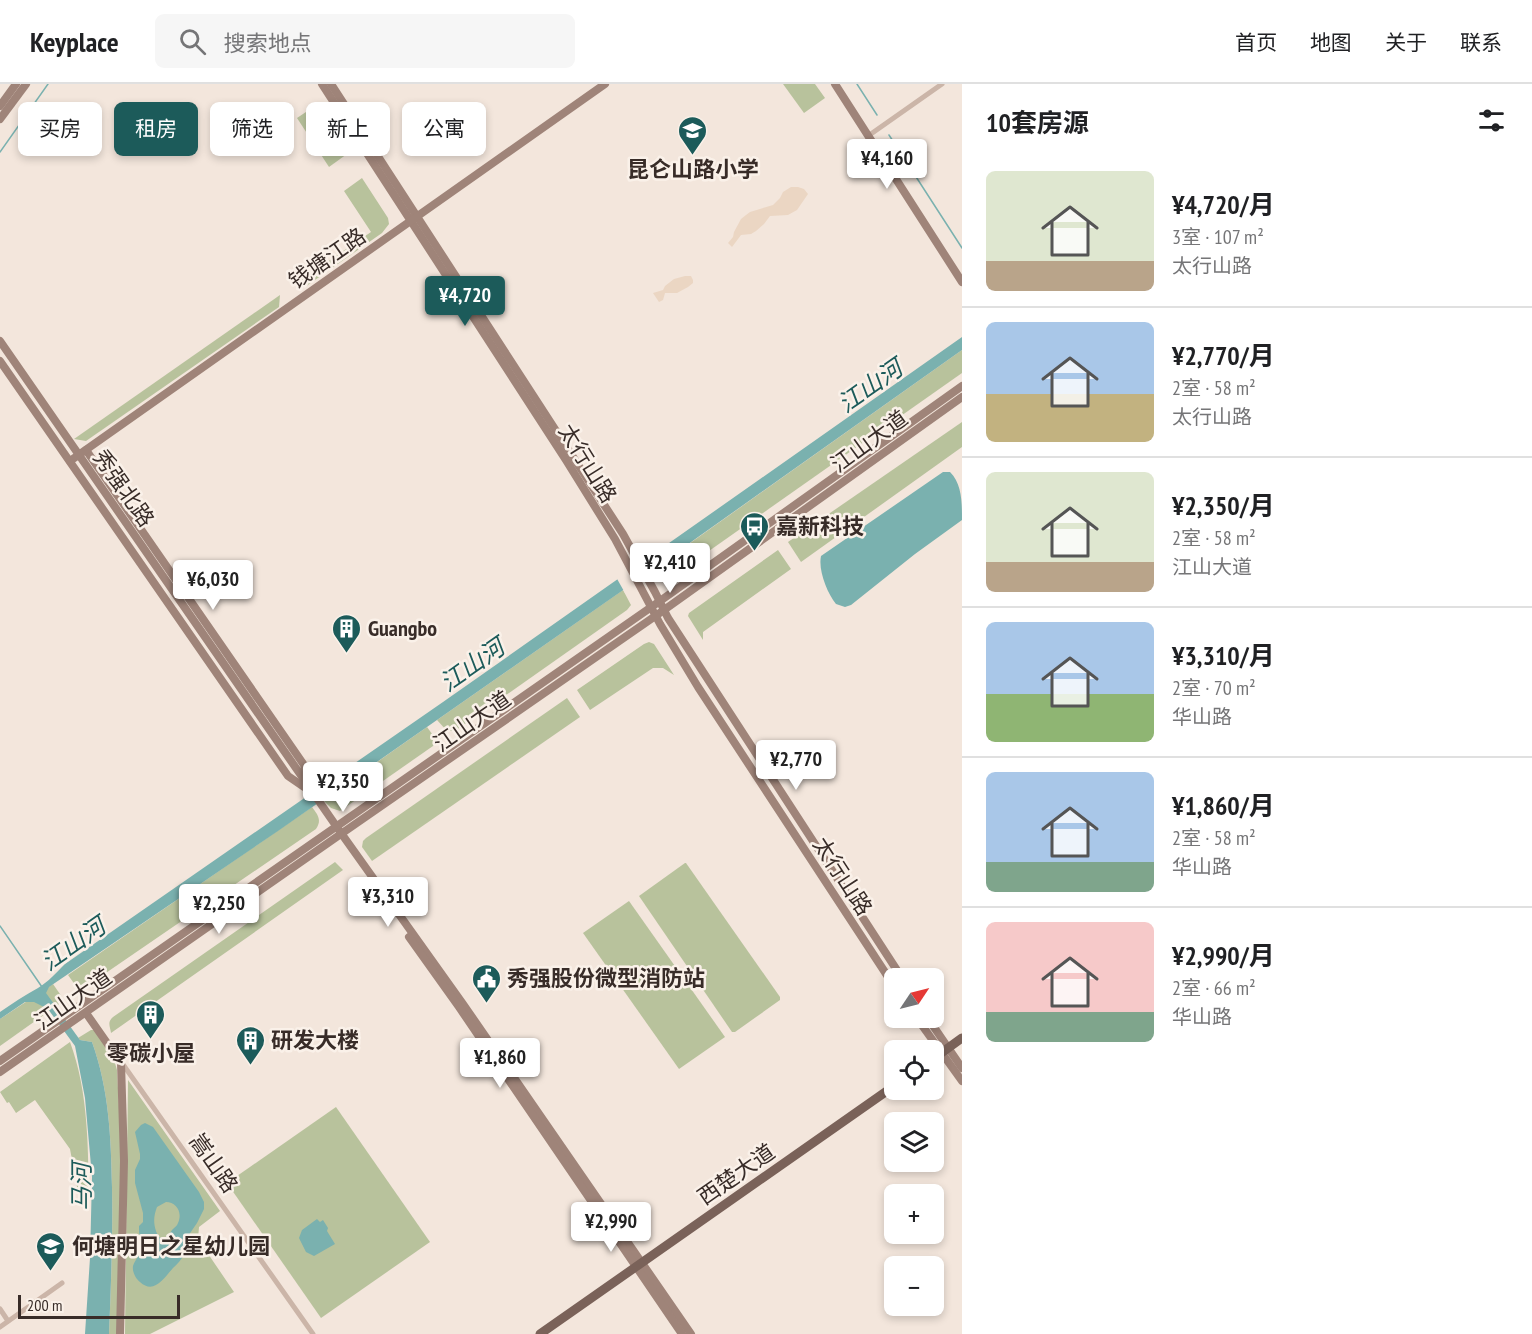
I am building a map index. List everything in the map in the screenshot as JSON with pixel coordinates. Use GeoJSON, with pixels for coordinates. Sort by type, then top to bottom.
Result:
{"type":"FeatureCollection","features":[{"type":"Feature","properties":{"kind":"main road"},"geometry":{"type":"LineString","coordinates":[[944,1051],[962,1038]]}},
{"type":"Feature","properties":{"kind":"main road","name":"西楚大道"},"geometry":{"type":"LineString","coordinates":[[540,1334],[884,1093]]}},
{"type":"Feature","properties":{"kind":"street"},"geometry":{"type":"LineString","coordinates":[[0,106],[16,84]]}},
{"type":"Feature","properties":{"kind":"street"},"geometry":{"type":"LineString","coordinates":[[0,118],[26,84]]}},
{"type":"Feature","properties":{"kind":"street","name":"太行山路"},"geometry":{"type":"LineString","coordinates":[[322,84],[618,526],[674,627],[896,968]]}},
{"type":"Feature","properties":{"kind":"street","name":"太行山路"},"geometry":{"type":"LineString","coordinates":[[331,84],[615,539],[655,616],[698,687],[884,971]]}},
{"type":"Feature","properties":{"kind":"street","name":"钱塘江路"},"geometry":{"type":"LineString","coordinates":[[78,456],[605,84]]}},
{"type":"Feature","properties":{"kind":"street"},"geometry":{"type":"LineString","coordinates":[[835,84],[962,282]]}},
{"type":"Feature","properties":{"kind":"street"},"geometry":{"type":"LineString","coordinates":[[868,136],[942,84]]}},
{"type":"Feature","properties":{"kind":"street","name":"秀强北路"},"geometry":{"type":"LineString","coordinates":[[0,341],[337,831],[463,1004],[639,1266]]}},
{"type":"Feature","properties":{"kind":"street","name":"秀强北路"},"geometry":{"type":"LineString","coordinates":[[0,349],[78,456]]}},
{"type":"Feature","properties":{"kind":"street"},"geometry":{"type":"LineString","coordinates":[[0,361],[78,456],[304,765],[307,787]]}},
{"type":"Feature","properties":{"kind":"street","name":"江山大道"},"geometry":{"type":"LineString","coordinates":[[0,1072],[86,1013],[337,831],[962,386]]}},
{"type":"Feature","properties":{"kind":"street","name":"江山大道"},"geometry":{"type":"LineString","coordinates":[[0,1061],[664,610],[962,397]]}},
{"type":"Feature","properties":{"kind":"street","name":"嵩山路"},"geometry":{"type":"LineString","coordinates":[[86,1013],[313,1334]]}},
{"type":"Feature","properties":{"kind":"street"},"geometry":{"type":"LineString","coordinates":[[944,1055],[962,1068]]}},
{"type":"Feature","properties":{"kind":"street"},"geometry":{"type":"LineString","coordinates":[[944,1057],[962,1081]]}},
{"type":"Feature","properties":{"kind":"street"},"geometry":{"type":"LineString","coordinates":[[120,1334],[124,1172],[121,1063]]}},
{"type":"Feature","properties":{"kind":"street"},"geometry":{"type":"LineString","coordinates":[[639,1266],[682,1334]]}},
{"type":"Feature","properties":{"kind":"street"},"geometry":{"type":"LineString","coordinates":[[639,1266],[691,1334]]}},
{"type":"Feature","properties":{"kind":"street"},"geometry":{"type":"LineString","coordinates":[[0,1327],[63,1283]]}},
{"type":"Feature","properties":{"kind":"street"},"geometry":{"type":"LineString","coordinates":[[0,1309],[8,1321]]}},
{"type":"Feature","properties":{"kind":"green space"},"geometry":{"type":"Polygon","coordinates":[[[783,84],[815,84],[825,98],[804,113],[783,84]]]}},
{"type":"Feature","properties":{"kind":"green space"},"geometry":{"type":"Polygon","coordinates":[[[306,112],[306,132],[297,118],[306,112]]]}},
{"type":"Feature","properties":{"kind":"green space"},"geometry":{"type":"Polygon","coordinates":[[[322,156],[344,156],[329,167],[322,156]]]}},
{"type":"Feature","properties":{"kind":"green space"},"geometry":{"type":"Polygon","coordinates":[[[362,178],[388,218],[389,224],[382,233],[305,287],[298,282],[371,232],[344,191],[362,178]]]}},
{"type":"Feature","properties":{"kind":"green space"},"geometry":{"type":"Polygon","coordinates":[[[280,295],[279,307],[86,441],[74,439],[280,295]]]}},
{"type":"Feature","properties":{"kind":"green space"},"geometry":{"type":"Polygon","coordinates":[[[962,350],[962,373],[672,577],[665,579],[655,568],[962,350]]]}},
{"type":"Feature","properties":{"kind":"green space"},"geometry":{"type":"Polygon","coordinates":[[[962,422],[962,447],[801,562],[788,542],[962,422]]]}},
{"type":"Feature","properties":{"kind":"green space"},"geometry":{"type":"Polygon","coordinates":[[[778,550],[791,569],[703,632],[703,640],[688,616],[689,613],[778,550]]]}},
{"type":"Feature","properties":{"kind":"green space"},"geometry":{"type":"Polygon","coordinates":[[[623,590],[631,605],[627,610],[455,731],[447,731],[437,720],[623,590]]]}},
{"type":"Feature","properties":{"kind":"green space"},"geometry":{"type":"Polygon","coordinates":[[[649,642],[654,644],[674,675],[663,668],[653,668],[590,710],[577,690],[649,642]]]}},
{"type":"Feature","properties":{"kind":"green space"},"geometry":{"type":"Polygon","coordinates":[[[567,698],[580,717],[372,861],[362,847],[366,838],[567,698]]]}},
{"type":"Feature","properties":{"kind":"green space"},"geometry":{"type":"Polygon","coordinates":[[[427,727],[435,738],[433,746],[340,811],[331,808],[323,800],[427,727]]]}},
{"type":"Feature","properties":{"kind":"green space"},"geometry":{"type":"Polygon","coordinates":[[[312,807],[319,823],[316,829],[81,990],[78,989],[68,975],[312,807]]]}},
{"type":"Feature","properties":{"kind":"green space"},"geometry":{"type":"Polygon","coordinates":[[[335,862],[343,870],[111,1033],[109,1022],[113,1017],[335,862]]]}},
{"type":"Feature","properties":{"kind":"green space"},"geometry":{"type":"Polygon","coordinates":[[[685,863],[780,997],[780,1000],[735,1032],[732,1032],[639,896],[685,863]]]}},
{"type":"Feature","properties":{"kind":"green space"},"geometry":{"type":"Polygon","coordinates":[[[629,901],[725,1037],[679,1069],[583,933],[629,901]]]}},
{"type":"Feature","properties":{"kind":"green space"},"geometry":{"type":"Polygon","coordinates":[[[53,984],[62,997],[62,1002],[0,1046],[0,1019],[53,984]]]}},
{"type":"Feature","properties":{"kind":"green space"},"geometry":{"type":"Polygon","coordinates":[[[95,1030],[113,1056],[117,1070],[123,1179],[118,1334],[109,1334],[112,1205],[111,1150],[106,1095],[92,1042],[78,1038],[95,1030]]]}},
{"type":"Feature","properties":{"kind":"green space"},"geometry":{"type":"Polygon","coordinates":[[[70,1042],[84,1101],[88,1142],[89,1203],[80,1203],[70,1149],[35,1100],[16,1113],[0,1092],[70,1042]]]}},
{"type":"Feature","properties":{"kind":"green space"},"geometry":{"type":"Polygon","coordinates":[[[128,1080],[220,1211],[199,1227],[198,1239],[234,1292],[150,1334],[125,1334],[128,1080]]]}},
{"type":"Feature","properties":{"kind":"green space"},"geometry":{"type":"Polygon","coordinates":[[[336,1107],[430,1242],[321,1318],[227,1183],[336,1107]]]}},
{"type":"Feature","properties":{"kind":"shaded area"},"geometry":{"type":"Polygon","coordinates":[[[791,187],[804,189],[808,194],[797,210],[788,215],[770,216],[756,231],[741,235],[732,247],[728,243],[741,219],[750,212],[773,205],[783,192],[791,187]]]}},
{"type":"Feature","properties":{"kind":"shaded area"},"geometry":{"type":"Polygon","coordinates":[[[691,276],[693,283],[677,293],[665,293],[663,300],[659,302],[653,293],[663,290],[674,279],[691,276]]]}},
{"type":"Feature","properties":{"kind":"water"},"geometry":{"type":"Polygon","coordinates":[[[962,337],[962,350],[278,831],[49,987],[46,993],[80,1040],[92,1042],[102,1077],[108,1113],[112,1205],[109,1334],[85,1334],[92,1177],[85,1098],[75,1046],[48,1009],[34,1002],[25,1002],[0,1019],[0,1012],[42,986],[65,964],[443,702],[962,337]]]}},
{"type":"Feature","properties":{"kind":"water"},"geometry":{"type":"Polygon","coordinates":[[[943,472],[950,472],[957,482],[962,520],[851,605],[845,607],[836,604],[824,581],[821,556],[943,472]]]}},
{"type":"Feature","properties":{"kind":"water"},"geometry":{"type":"Polygon","coordinates":[[[145,1123],[153,1127],[204,1202],[204,1209],[197,1223],[184,1242],[185,1254],[158,1284],[150,1287],[139,1281],[133,1268],[144,1245],[139,1233],[143,1213],[135,1183],[135,1170],[140,1154],[135,1132],[145,1123]],[[170,1202],[157,1207],[155,1213],[155,1228],[162,1239],[177,1225],[180,1215],[178,1208],[170,1202]]]}},
{"type":"Feature","properties":{"kind":"water"},"geometry":{"type":"Polygon","coordinates":[[[317,1219],[320,1222],[323,1220],[335,1244],[314,1256],[306,1252],[299,1238],[302,1230],[317,1219]]]}},
{"type":"Feature","properties":{"kind":"pier"},"geometry":{"type":"Polygon","coordinates":[[[649,553],[658,569],[625,593],[616,577],[649,553]]]}},
{"type":"Feature","properties":{"kind":"waterway"},"geometry":{"type":"LineString","coordinates":[[0,152],[48,84]]}},
{"type":"Feature","properties":{"kind":"waterway"},"geometry":{"type":"LineString","coordinates":[[857,84],[877,115]]}},
{"type":"Feature","properties":{"kind":"waterway"},"geometry":{"type":"LineString","coordinates":[[889,135],[962,248]]}},
{"type":"Feature","properties":{"kind":"waterway","name":"马河"},"geometry":{"type":"LineString","coordinates":[[0,926],[42,987]]}},
{"type":"Feature","properties":{"kind":"place","name":"昆仑山路小学"},"geometry":{"type":"Point","coordinates":[693,156]}},
{"type":"Feature","properties":{"kind":"place","name":"嘉新科技"},"geometry":{"type":"Point","coordinates":[755,552]}},
{"type":"Feature","properties":{"kind":"place","name":"Guangbo"},"geometry":{"type":"Point","coordinates":[347,654]}},
{"type":"Feature","properties":{"kind":"place","name":"秀强股份微型消防站"},"geometry":{"type":"Point","coordinates":[486,1004]}},
{"type":"Feature","properties":{"kind":"place","name":"零碳小屋"},"geometry":{"type":"Point","coordinates":[151,1040]}},
{"type":"Feature","properties":{"kind":"place","name":"研发大楼"},"geometry":{"type":"Point","coordinates":[250,1066]}},
{"type":"Feature","properties":{"kind":"place","name":"何塘明日之星幼儿园"},"geometry":{"type":"Point","coordinates":[51,1272]}},
{"type":"Feature","properties":{"kind":"water label","name":"江山河"},"geometry":{"type":"Point","coordinates":[870,386]}},
{"type":"Feature","properties":{"kind":"water label","name":"江山河"},"geometry":{"type":"Point","coordinates":[472,665]}},
{"type":"Feature","properties":{"kind":"water label","name":"江山河"},"geometry":{"type":"Point","coordinates":[73,944]}}]}
